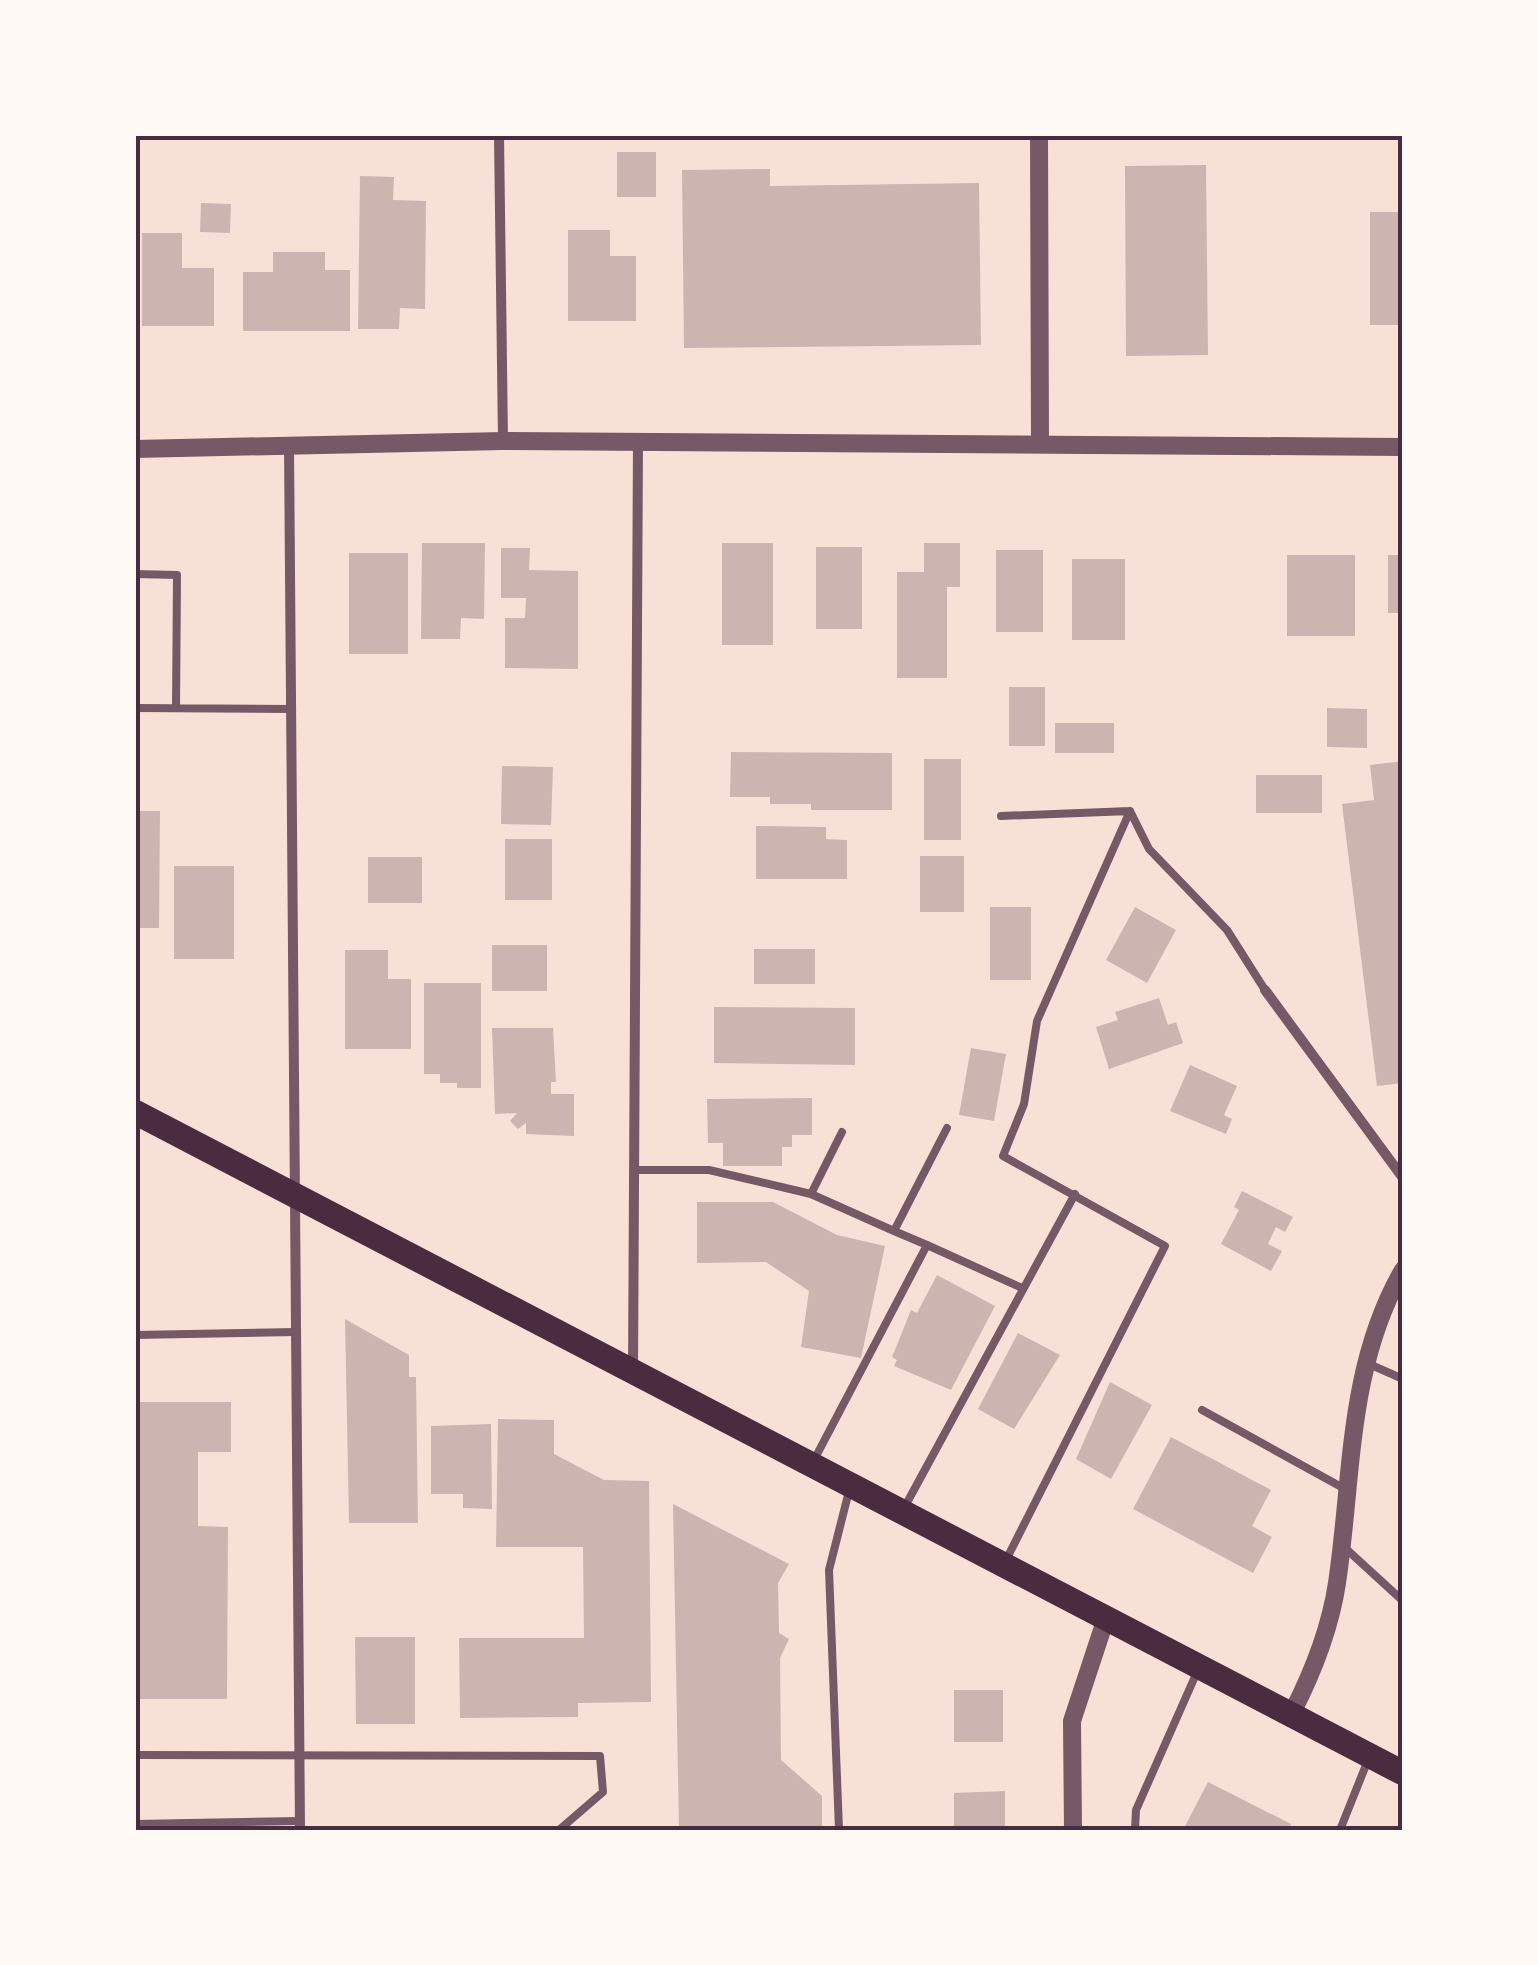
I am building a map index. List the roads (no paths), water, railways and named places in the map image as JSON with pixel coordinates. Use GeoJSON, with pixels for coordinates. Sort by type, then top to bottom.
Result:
{"type":"FeatureCollection","features":[{"type":"Feature","properties":{"kind":"main road"},"geometry":{"type":"LineString","coordinates":[[135,1112],[1403,1773]]}},
{"type":"Feature","properties":{"kind":"street"},"geometry":{"type":"LineString","coordinates":[[499,135],[503,441]]}},
{"type":"Feature","properties":{"kind":"street"},"geometry":{"type":"LineString","coordinates":[[1039,135],[1040,444]]}},
{"type":"Feature","properties":{"kind":"street"},"geometry":{"type":"LineString","coordinates":[[135,449],[503,441],[1403,447]]}},
{"type":"Feature","properties":{"kind":"street"},"geometry":{"type":"LineString","coordinates":[[632,1372],[638,443]]}},
{"type":"Feature","properties":{"kind":"street"},"geometry":{"type":"LineString","coordinates":[[289,447],[300,1826]]}},
{"type":"Feature","properties":{"kind":"street"},"geometry":{"type":"LineString","coordinates":[[1265,990],[1403,1178]]}},
{"type":"Feature","properties":{"kind":"street"},"geometry":{"type":"LineString","coordinates":[[1292,1713],[1321,1650],[1337,1582],[1365,1362],[1403,1270]]}},
{"type":"Feature","properties":{"kind":"street"},"geometry":{"type":"LineString","coordinates":[[1073,1830],[1072,1721],[1106,1618]]}},
{"type":"Feature","properties":{"kind":"lane"},"geometry":{"type":"LineString","coordinates":[[135,574],[177,575],[176,708]]}},
{"type":"Feature","properties":{"kind":"lane"},"geometry":{"type":"LineString","coordinates":[[135,708],[292,710]]}},
{"type":"Feature","properties":{"kind":"lane"},"geometry":{"type":"LineString","coordinates":[[1002,816],[1130,811]]}},
{"type":"Feature","properties":{"kind":"lane"},"geometry":{"type":"LineString","coordinates":[[1130,811],[1149,849],[1227,930],[1265,990]]}},
{"type":"Feature","properties":{"kind":"lane"},"geometry":{"type":"LineString","coordinates":[[1003,1566],[1165,1246],[1002,1156],[1024,1104],[1037,1021],[1130,811]]}},
{"type":"Feature","properties":{"kind":"lane"},"geometry":{"type":"LineString","coordinates":[[894,1231],[946,1128]]}},
{"type":"Feature","properties":{"kind":"lane"},"geometry":{"type":"LineString","coordinates":[[811,1194],[842,1132]]}},
{"type":"Feature","properties":{"kind":"lane"},"geometry":{"type":"LineString","coordinates":[[634,1170],[709,1170],[811,1194],[1022,1288]]}},
{"type":"Feature","properties":{"kind":"lane"},"geometry":{"type":"LineString","coordinates":[[901,1514],[1075,1194]]}},
{"type":"Feature","properties":{"kind":"lane"},"geometry":{"type":"LineString","coordinates":[[810,1466],[927,1245]]}},
{"type":"Feature","properties":{"kind":"lane"},"geometry":{"type":"LineString","coordinates":[[135,1335],[296,1332]]}},
{"type":"Feature","properties":{"kind":"lane"},"geometry":{"type":"LineString","coordinates":[[1365,1362],[1403,1379]]}},
{"type":"Feature","properties":{"kind":"lane"},"geometry":{"type":"LineString","coordinates":[[1202,1410],[1346,1489]]}},
{"type":"Feature","properties":{"kind":"lane"},"geometry":{"type":"LineString","coordinates":[[839,1830],[829,1570],[850,1486]]}},
{"type":"Feature","properties":{"kind":"lane"},"geometry":{"type":"LineString","coordinates":[[1340,1543],[1403,1601]]}},
{"type":"Feature","properties":{"kind":"lane"},"geometry":{"type":"LineString","coordinates":[[1135,1830],[1136,1810],[1148,1779],[1199,1668]]}},
{"type":"Feature","properties":{"kind":"lane"},"geometry":{"type":"LineString","coordinates":[[135,1755],[600,1756],[603,1792],[559,1830]]}},
{"type":"Feature","properties":{"kind":"lane"},"geometry":{"type":"LineString","coordinates":[[1340,1830],[1370,1756]]}},
{"type":"Feature","properties":{"kind":"lane"},"geometry":{"type":"LineString","coordinates":[[135,1824],[300,1826]]}}]}
